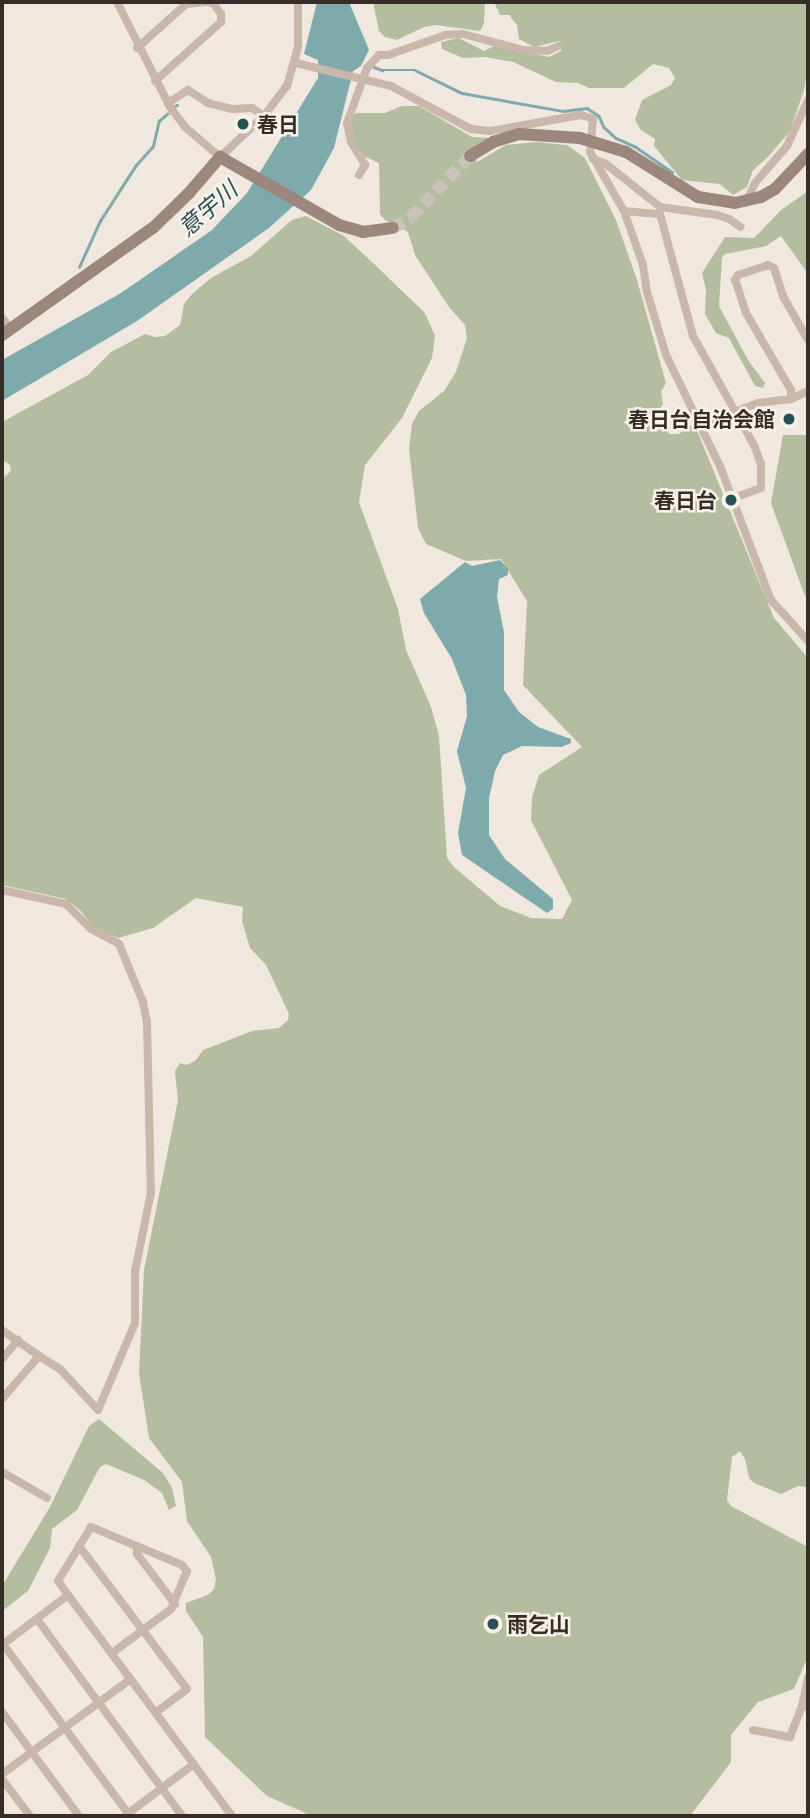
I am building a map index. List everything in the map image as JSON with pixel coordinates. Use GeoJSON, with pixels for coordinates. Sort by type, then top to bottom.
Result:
{"type":"FeatureCollection","features":[{"type":"Feature","properties":{"kind":"street"},"geometry":{"type":"LineString","coordinates":[[117,2],[137,48],[168,103],[185,127],[222,158],[304,206],[357,231],[377,232],[393,228]]}},
{"type":"Feature","properties":{"kind":"street"},"geometry":{"type":"LineString","coordinates":[[137,48],[186,5],[207,2],[214,4],[221,14],[221,22],[155,81]]}},
{"type":"Feature","properties":{"kind":"street"},"geometry":{"type":"LineString","coordinates":[[2,318],[6,332],[154,227],[264,116],[287,86],[298,63],[298,2]]}},
{"type":"Feature","properties":{"kind":"street"},"geometry":{"type":"LineString","coordinates":[[359,176],[365,165],[351,142],[347,123],[360,80],[379,55],[388,55],[445,35],[463,34],[523,50],[547,51],[559,46]]}},
{"type":"Feature","properties":{"kind":"street"},"geometry":{"type":"LineString","coordinates":[[298,63],[391,86],[471,129],[480,131],[588,116],[594,125],[590,152],[624,211],[643,265],[647,292],[666,355],[733,498],[771,600],[808,641]]}},
{"type":"Feature","properties":{"kind":"street"},"geometry":{"type":"LineString","coordinates":[[168,103],[188,90],[208,103],[232,109],[252,108],[264,116]]}},
{"type":"Feature","properties":{"kind":"street"},"geometry":{"type":"LineString","coordinates":[[747,201],[755,183],[787,146],[808,100]]}},
{"type":"Feature","properties":{"kind":"street"},"geometry":{"type":"LineString","coordinates":[[470,156],[493,142],[519,134],[592,140],[626,152],[698,197],[720,202],[747,201],[775,189],[808,154]]}},
{"type":"Feature","properties":{"kind":"street"},"geometry":{"type":"LineString","coordinates":[[593,159],[606,164],[659,210],[693,336],[737,411],[761,464],[762,484],[758,492],[733,498]]}},
{"type":"Feature","properties":{"kind":"street"},"geometry":{"type":"LineString","coordinates":[[624,211],[659,210],[717,215],[741,227]]}},
{"type":"Feature","properties":{"kind":"street"},"geometry":{"type":"LineString","coordinates":[[791,399],[791,390],[746,313],[735,280],[738,275],[768,265],[774,268],[784,298],[808,340]]}},
{"type":"Feature","properties":{"kind":"street"},"geometry":{"type":"LineString","coordinates":[[701,425],[768,401],[791,399],[808,391]]}},
{"type":"Feature","properties":{"kind":"street"},"geometry":{"type":"LineString","coordinates":[[2,890],[65,904],[91,929],[119,944],[139,993],[147,1022],[152,1114],[151,1192],[135,1271],[135,1323],[98,1410],[60,1369],[2,1330]]}},
{"type":"Feature","properties":{"kind":"street"},"geometry":{"type":"LineString","coordinates":[[2,1359],[18,1340]]}},
{"type":"Feature","properties":{"kind":"street"},"geometry":{"type":"LineString","coordinates":[[2,1399],[38,1356]]}},
{"type":"Feature","properties":{"kind":"street"},"geometry":{"type":"LineString","coordinates":[[2,1472],[47,1498]]}},
{"type":"Feature","properties":{"kind":"street"},"geometry":{"type":"LineString","coordinates":[[111,1653],[175,1604],[187,1571],[182,1565],[91,1527],[58,1581],[111,1653],[157,1712],[232,1816]]}},
{"type":"Feature","properties":{"kind":"street"},"geometry":{"type":"LineString","coordinates":[[79,1546],[187,1689],[157,1712]]}},
{"type":"Feature","properties":{"kind":"street"},"geometry":{"type":"LineString","coordinates":[[137,1546],[137,1554],[175,1604]]}},
{"type":"Feature","properties":{"kind":"street"},"geometry":{"type":"LineString","coordinates":[[68,1595],[3,1645],[66,1727],[128,1815],[194,1764]]}},
{"type":"Feature","properties":{"kind":"street"},"geometry":{"type":"LineString","coordinates":[[37,1619],[182,1816]]}},
{"type":"Feature","properties":{"kind":"street"},"geometry":{"type":"LineString","coordinates":[[753,1730],[790,1737],[805,1706],[808,1678]]}},
{"type":"Feature","properties":{"kind":"street"},"geometry":{"type":"LineString","coordinates":[[30,1816],[2,1776],[131,1679]]}},
{"type":"Feature","properties":{"kind":"street"},"geometry":{"type":"LineString","coordinates":[[2,1712],[79,1816]]}},
{"type":"Feature","properties":{"kind":"green space"},"geometry":{"type":"Polygon","coordinates":[[[373,2],[485,2],[484,23],[480,31],[436,25],[424,27],[397,40],[385,37],[379,31],[373,2]]]}},
{"type":"Feature","properties":{"kind":"green space"},"geometry":{"type":"Polygon","coordinates":[[[494,2],[808,2],[808,68],[804,90],[790,131],[753,170],[747,187],[733,195],[720,184],[682,180],[654,146],[655,139],[640,129],[635,120],[642,100],[671,85],[675,78],[669,68],[653,64],[624,88],[589,88],[578,83],[556,82],[513,62],[485,57],[463,58],[442,49],[441,42],[459,38],[484,51],[494,46],[549,57],[561,51],[563,45],[559,41],[534,47],[519,39],[517,25],[509,15],[500,15],[494,2]]]}},
{"type":"Feature","properties":{"kind":"green space"},"geometry":{"type":"Polygon","coordinates":[[[402,106],[419,106],[472,137],[490,138],[469,150],[477,162],[506,145],[536,142],[567,145],[585,158],[616,220],[637,280],[666,383],[661,392],[663,404],[660,408],[669,434],[679,434],[689,425],[696,428],[774,618],[808,658],[808,1487],[798,1486],[781,1494],[754,1483],[749,1478],[745,1459],[740,1451],[732,1457],[727,1500],[731,1506],[808,1547],[808,1656],[794,1689],[758,1702],[731,1735],[731,1762],[690,1816],[312,1816],[267,1796],[205,1737],[203,1637],[186,1611],[186,1603],[208,1595],[214,1589],[216,1579],[211,1557],[187,1521],[182,1482],[149,1438],[139,1373],[144,1270],[178,1100],[175,1071],[180,1063],[187,1065],[196,1060],[203,1050],[252,1031],[279,1028],[288,1020],[289,1014],[266,965],[250,948],[242,921],[243,907],[196,898],[153,928],[118,938],[93,927],[81,911],[66,899],[2,885],[2,479],[11,471],[10,465],[2,460],[2,422],[88,375],[111,352],[145,334],[165,336],[180,325],[184,304],[192,294],[211,278],[251,256],[292,220],[306,216],[344,236],[425,313],[435,336],[432,358],[402,418],[365,465],[359,502],[398,609],[406,650],[431,707],[439,736],[447,858],[500,906],[531,918],[562,919],[572,900],[531,820],[532,797],[539,775],[582,747],[523,685],[527,601],[501,559],[466,561],[426,544],[418,528],[409,449],[412,424],[419,411],[444,391],[456,372],[467,338],[465,325],[449,307],[415,255],[408,232],[385,220],[380,214],[379,163],[361,155],[352,141],[349,122],[356,113],[385,113],[402,106]]]}},
{"type":"Feature","properties":{"kind":"green space"},"geometry":{"type":"Polygon","coordinates":[[[808,191],[808,274],[781,236],[766,246],[725,254],[722,258],[719,306],[748,360],[765,383],[763,388],[755,386],[729,338],[716,333],[705,314],[706,290],[702,273],[725,237],[754,238],[781,210],[808,191]]]}},
{"type":"Feature","properties":{"kind":"green space"},"geometry":{"type":"Polygon","coordinates":[[[783,435],[808,435],[808,596],[805,596],[771,503],[783,435]]]}},
{"type":"Feature","properties":{"kind":"green space"},"geometry":{"type":"Polygon","coordinates":[[[99,1419],[163,1473],[172,1488],[176,1506],[169,1510],[162,1493],[144,1480],[106,1464],[100,1467],[77,1510],[52,1529],[50,1548],[28,1591],[2,1611],[2,1586],[50,1507],[89,1426],[99,1419]]]}},
{"type":"Feature","properties":{"kind":"water"},"geometry":{"type":"Polygon","coordinates":[[[317,2],[349,2],[369,50],[361,66],[353,71],[334,148],[311,190],[269,228],[137,321],[2,401],[2,360],[121,293],[212,230],[247,193],[318,78],[318,60],[304,54],[317,2]]]}},
{"type":"Feature","properties":{"kind":"water"},"geometry":{"type":"Polygon","coordinates":[[[500,560],[508,569],[508,575],[499,579],[497,597],[504,632],[504,690],[519,712],[538,727],[571,739],[571,743],[561,747],[522,746],[503,755],[495,771],[489,798],[489,835],[505,859],[553,899],[553,909],[547,913],[462,855],[458,833],[466,788],[457,751],[467,716],[466,695],[452,659],[424,613],[420,599],[465,562],[472,566],[500,560]]]}},
{"type":"Feature","properties":{"kind":"waterway"},"geometry":{"type":"LineString","coordinates":[[374,67],[382,70],[415,70],[462,93],[563,111],[587,108],[599,116],[604,127],[616,138],[636,147],[672,172]]}},
{"type":"Feature","properties":{"kind":"waterway"},"geometry":{"type":"LineString","coordinates":[[79,267],[100,221],[136,165],[153,146],[159,121],[167,114]]}},
{"type":"Feature","properties":{"kind":"tunnel"},"geometry":{"type":"LineString","coordinates":[[393,228],[411,217],[470,156]]}},
{"type":"Feature","properties":{"kind":"place","name":"春日"},"geometry":{"type":"Point","coordinates":[243,124]}},
{"type":"Feature","properties":{"kind":"place","name":"春日台自治会館"},"geometry":{"type":"Point","coordinates":[789,419]}},
{"type":"Feature","properties":{"kind":"place","name":"春日台"},"geometry":{"type":"Point","coordinates":[731,500]}},
{"type":"Feature","properties":{"kind":"place","name":"雨乞山"},"geometry":{"type":"Point","coordinates":[493,1624]}},
{"type":"Feature","properties":{"kind":"water label","name":"意宇川"},"geometry":{"type":"Point","coordinates":[208,209]}}]}
